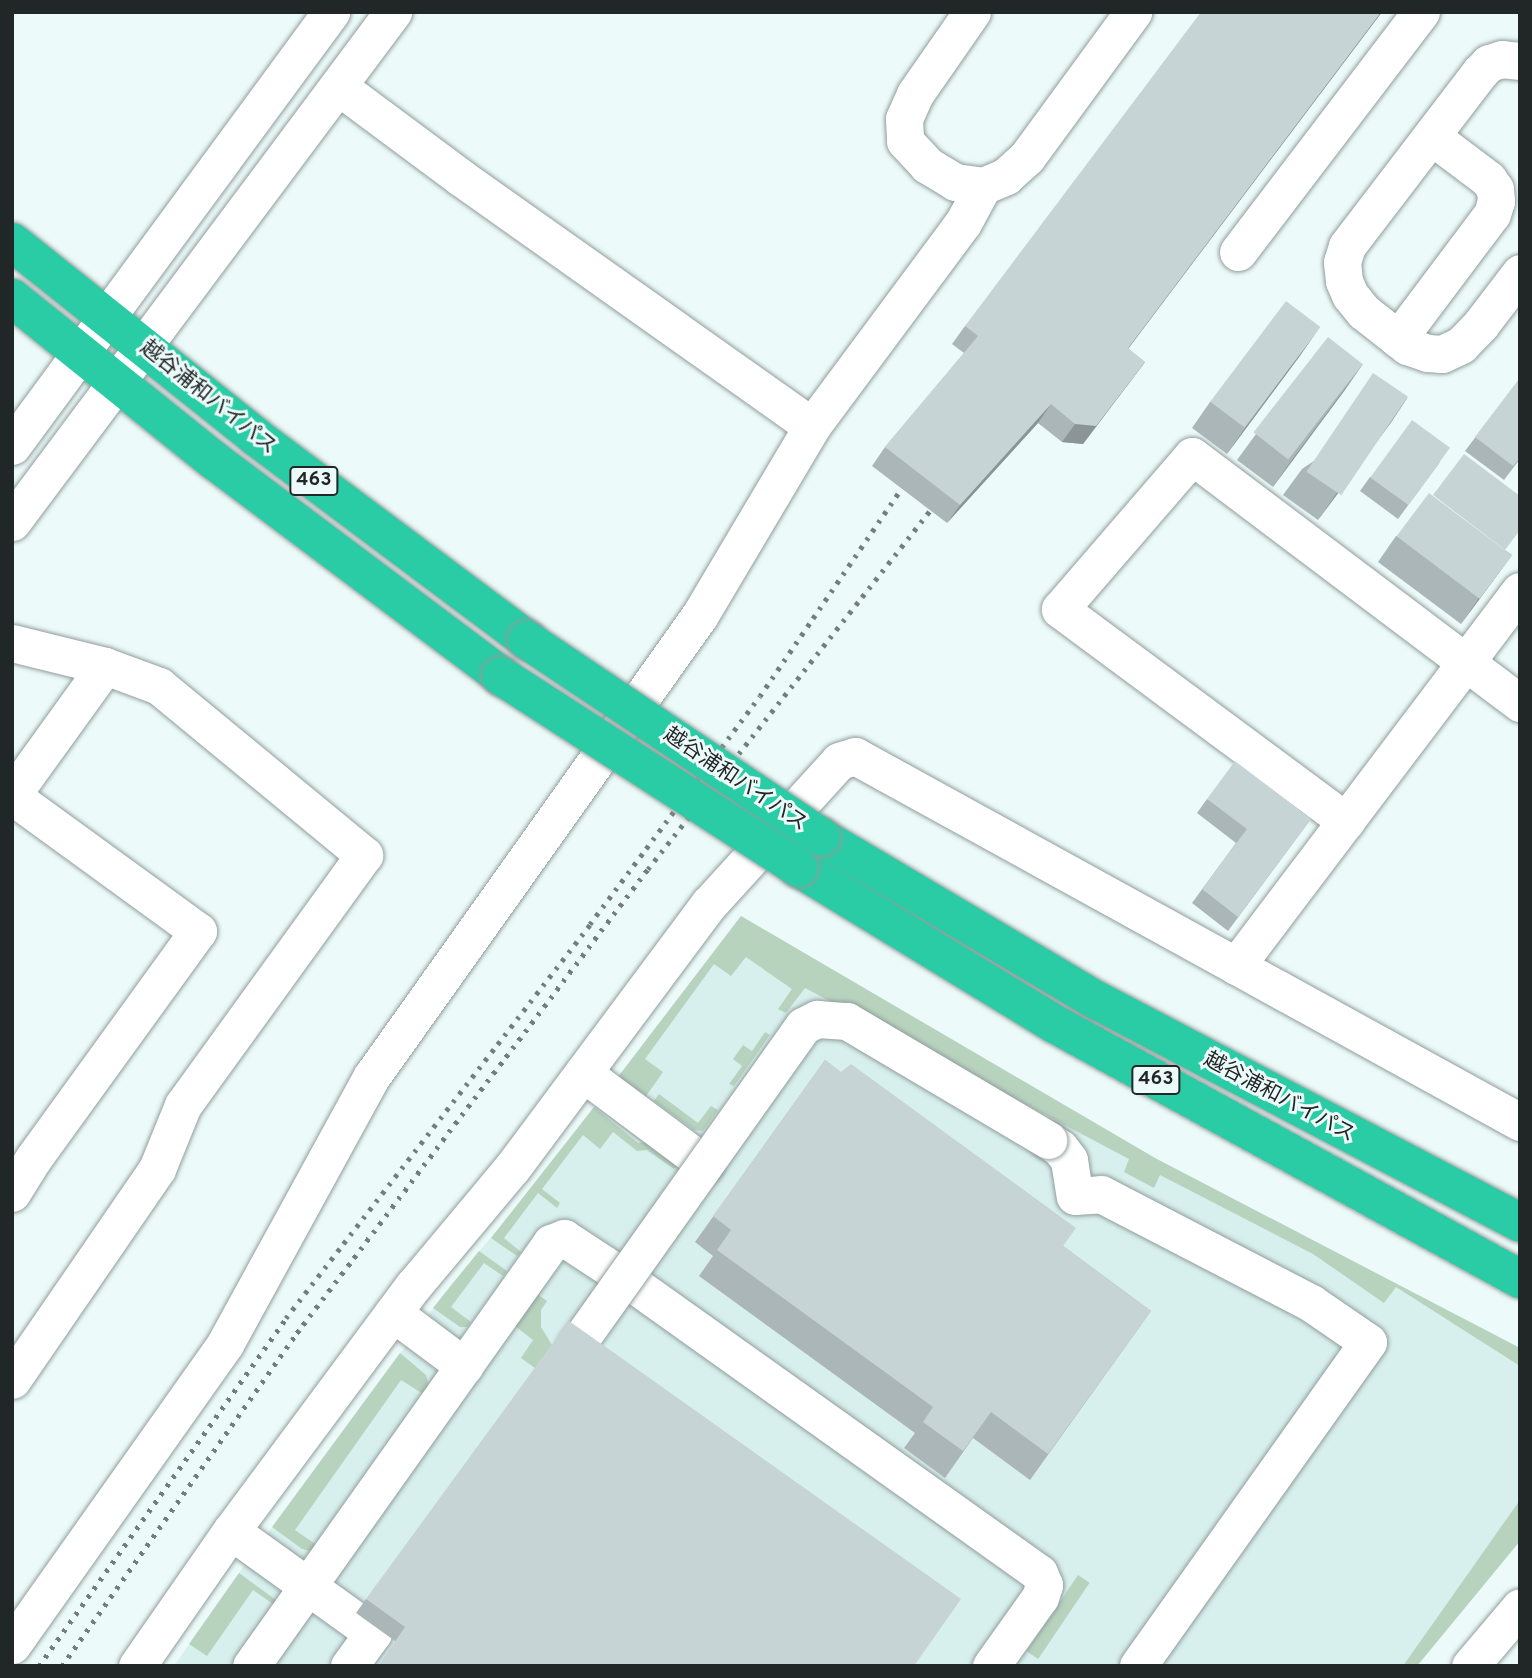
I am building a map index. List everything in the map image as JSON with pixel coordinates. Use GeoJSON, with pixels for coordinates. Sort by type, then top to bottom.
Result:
{"type":"FeatureCollection","features":[{"type":"Feature","properties":{"kind":"highway","name":"越谷浦和バイパス"},"geometry":{"type":"LineString","coordinates":[[12,242],[256,437],[527,640],[821,837],[1108,1006],[1520,1223]]}},
{"type":"Feature","properties":{"kind":"highway","name":"越谷浦和バイパス"},"geometry":{"type":"LineString","coordinates":[[12,298],[215,461],[501,676],[799,868],[1053,1023],[1520,1279]]}},
{"type":"Feature","properties":{"kind":"street"},"geometry":{"type":"LineString","coordinates":[[12,446],[331,12]]}},
{"type":"Feature","properties":{"kind":"street"},"geometry":{"type":"LineString","coordinates":[[12,522],[393,12]]}},
{"type":"Feature","properties":{"kind":"street"},"geometry":{"type":"LineString","coordinates":[[972,12],[915,94],[904,119],[905,141],[927,165],[955,182],[983,186],[1006,176],[1027,157],[1133,12]]}},
{"type":"Feature","properties":{"kind":"street"},"geometry":{"type":"LineString","coordinates":[[1238,252],[1421,12]]}},
{"type":"Feature","properties":{"kind":"street"},"geometry":{"type":"LineString","coordinates":[[1520,61],[1502,59],[1489,63],[1347,246],[1342,262],[1344,281],[1350,295],[1364,312],[1398,339],[1427,354],[1442,354],[1461,345],[1481,324],[1520,273]]}},
{"type":"Feature","properties":{"kind":"street"},"geometry":{"type":"LineString","coordinates":[[339,87],[460,177],[812,426]]}},
{"type":"Feature","properties":{"kind":"street"},"geometry":{"type":"LineString","coordinates":[[1398,339],[1492,214],[1496,201],[1496,190],[1488,179],[1431,136]]}},
{"type":"Feature","properties":{"kind":"street"},"geometry":{"type":"LineString","coordinates":[[16,1631],[225,1345],[372,1076],[700,615],[812,426],[962,223],[983,186]]}},
{"type":"Feature","properties":{"kind":"street"},"geometry":{"type":"LineString","coordinates":[[1346,821],[1060,609],[1192,456],[1520,703]]}},
{"type":"Feature","properties":{"kind":"street"},"geometry":{"type":"LineString","coordinates":[[1236,966],[1520,591]]}},
{"type":"Feature","properties":{"kind":"street"},"geometry":{"type":"LineString","coordinates":[[12,643],[105,666],[159,686],[364,855],[183,1105],[157,1169],[12,1380]]}},
{"type":"Feature","properties":{"kind":"street"},"geometry":{"type":"LineString","coordinates":[[12,1194],[33,1159],[198,930],[12,795],[105,666]]}},
{"type":"Feature","properties":{"kind":"street"},"geometry":{"type":"LineString","coordinates":[[137,1666],[231,1531],[393,1313],[512,1168],[709,904],[839,761],[855,756],[1520,1122]]}},
{"type":"Feature","properties":{"kind":"street"},"geometry":{"type":"LineString","coordinates":[[575,1347],[803,1026],[817,1019],[847,1021],[1060,1148],[1069,1160],[1074,1196],[1101,1194],[1311,1303],[1368,1342],[1138,1666]]}},
{"type":"Feature","properties":{"kind":"street"},"geometry":{"type":"LineString","coordinates":[[583,1073],[705,1164]]}},
{"type":"Feature","properties":{"kind":"street"},"geometry":{"type":"LineString","coordinates":[[251,1666],[551,1243],[564,1238],[573,1241],[1039,1573],[1044,1585],[1040,1597],[1007,1660]]}},
{"type":"Feature","properties":{"kind":"street"},"geometry":{"type":"LineString","coordinates":[[393,1313],[464,1366]]}},
{"type":"Feature","properties":{"kind":"street"},"geometry":{"type":"LineString","coordinates":[[231,1531],[373,1633],[349,1666]]}},
{"type":"Feature","properties":{"kind":"street"},"geometry":{"type":"LineString","coordinates":[[1471,1666],[1520,1607]]}},
{"type":"Feature","properties":{"kind":"shaded area"},"geometry":{"type":"Polygon","coordinates":[[[741,916],[1155,1158],[1520,1348],[1520,1541],[1417,1666],[174,1666],[449,1287],[532,1189],[741,916]]]}},
{"type":"Feature","properties":{"kind":"green space"},"geometry":{"type":"Polygon","coordinates":[[[741,916],[1155,1158],[1520,1348],[1520,1366],[1396,1287],[1384,1303],[1313,1254],[1160,1175],[1154,1188],[1124,1172],[1129,1159],[805,988],[786,1013],[778,1009],[792,989],[746,957],[731,976],[714,964],[645,1059],[663,1072],[646,1096],[618,1077],[741,916]]]}},
{"type":"Feature","properties":{"kind":"green space"},"geometry":{"type":"Polygon","coordinates":[[[765,1032],[770,1035],[734,1086],[729,1084],[742,1066],[733,1059],[743,1045],[752,1051],[765,1032]]]}},
{"type":"Feature","properties":{"kind":"green space"},"geometry":{"type":"Polygon","coordinates":[[[659,1094],[698,1123],[711,1106],[718,1110],[703,1131],[694,1130],[654,1101],[659,1094]]]}},
{"type":"Feature","properties":{"kind":"green space"},"geometry":{"type":"Polygon","coordinates":[[[594,1107],[638,1143],[646,1142],[678,1165],[674,1169],[647,1150],[637,1151],[613,1132],[600,1149],[583,1135],[542,1189],[560,1203],[557,1208],[538,1193],[504,1238],[521,1252],[517,1256],[491,1238],[594,1107]]]}},
{"type":"Feature","properties":{"kind":"green space"},"geometry":{"type":"Polygon","coordinates":[[[479,1251],[507,1271],[503,1276],[484,1263],[451,1307],[471,1322],[467,1327],[460,1327],[433,1308],[479,1251]]]}},
{"type":"Feature","properties":{"kind":"green space"},"geometry":{"type":"Polygon","coordinates":[[[537,1294],[547,1301],[541,1310],[541,1327],[552,1345],[535,1368],[521,1358],[533,1340],[514,1325],[537,1294]]]}},
{"type":"Feature","properties":{"kind":"green space"},"geometry":{"type":"Polygon","coordinates":[[[400,1353],[426,1375],[429,1387],[425,1395],[401,1380],[295,1530],[318,1546],[311,1551],[302,1549],[272,1527],[400,1353]]]}},
{"type":"Feature","properties":{"kind":"green space"},"geometry":{"type":"Polygon","coordinates":[[[1520,1500],[1520,1541],[1417,1666],[1403,1666],[1520,1500]]]}},
{"type":"Feature","properties":{"kind":"green space"},"geometry":{"type":"Polygon","coordinates":[[[239,1573],[276,1600],[276,1606],[253,1590],[207,1656],[189,1644],[239,1573]]]}},
{"type":"Feature","properties":{"kind":"green space"},"geometry":{"type":"Polygon","coordinates":[[[1078,1575],[1090,1583],[1038,1659],[1027,1651],[1078,1575]]]}},
{"type":"Feature","properties":{"kind":"building"},"geometry":{"type":"Polygon","coordinates":[[[1201,12],[1381,12],[1128,348],[1145,362],[1096,426],[1075,424],[1051,404],[960,505],[885,447],[978,336],[965,326],[1201,12]]]}},
{"type":"Feature","properties":{"kind":"building"},"geometry":{"type":"Polygon","coordinates":[[[1286,301],[1320,327],[1245,428],[1210,402],[1286,301]]]}},
{"type":"Feature","properties":{"kind":"building"},"geometry":{"type":"Polygon","coordinates":[[[1328,337],[1363,364],[1288,459],[1254,432],[1328,337]]]}},
{"type":"Feature","properties":{"kind":"building"},"geometry":{"type":"Polygon","coordinates":[[[1373,373],[1408,396],[1341,495],[1306,472],[1373,373]]]}},
{"type":"Feature","properties":{"kind":"building"},"geometry":{"type":"Polygon","coordinates":[[[1520,378],[1520,458],[1513,466],[1475,437],[1520,378]]]}},
{"type":"Feature","properties":{"kind":"building"},"geometry":{"type":"Polygon","coordinates":[[[1412,420],[1450,448],[1408,505],[1370,477],[1412,420]]]}},
{"type":"Feature","properties":{"kind":"building"},"geometry":{"type":"Polygon","coordinates":[[[1464,454],[1520,496],[1520,530],[1505,550],[1433,495],[1464,454]]]}},
{"type":"Feature","properties":{"kind":"building"},"geometry":{"type":"Polygon","coordinates":[[[1429,493],[1512,556],[1480,599],[1397,536],[1429,493]]]}},
{"type":"Feature","properties":{"kind":"building"},"geometry":{"type":"Polygon","coordinates":[[[1235,761],[1311,819],[1238,917],[1202,889],[1247,829],[1207,799],[1235,761]]]}},
{"type":"Feature","properties":{"kind":"building"},"geometry":{"type":"Polygon","coordinates":[[[825,1060],[841,1072],[851,1064],[1076,1228],[1063,1246],[1151,1311],[1048,1454],[991,1412],[963,1451],[923,1422],[933,1407],[717,1250],[731,1230],[713,1216],[825,1060]]]}},
{"type":"Feature","properties":{"kind":"building"},"geometry":{"type":"Polygon","coordinates":[[[569,1321],[961,1599],[914,1666],[378,1666],[405,1627],[366,1599],[569,1321]]]}},
{"type":"Feature","properties":{"kind":"railway"},"geometry":{"type":"LineString","coordinates":[[39,1666],[286,1318],[590,924],[760,696],[901,489]]}},
{"type":"Feature","properties":{"kind":"railway"},"geometry":{"type":"LineString","coordinates":[[62,1666],[297,1333],[648,869],[930,510]]}}]}
